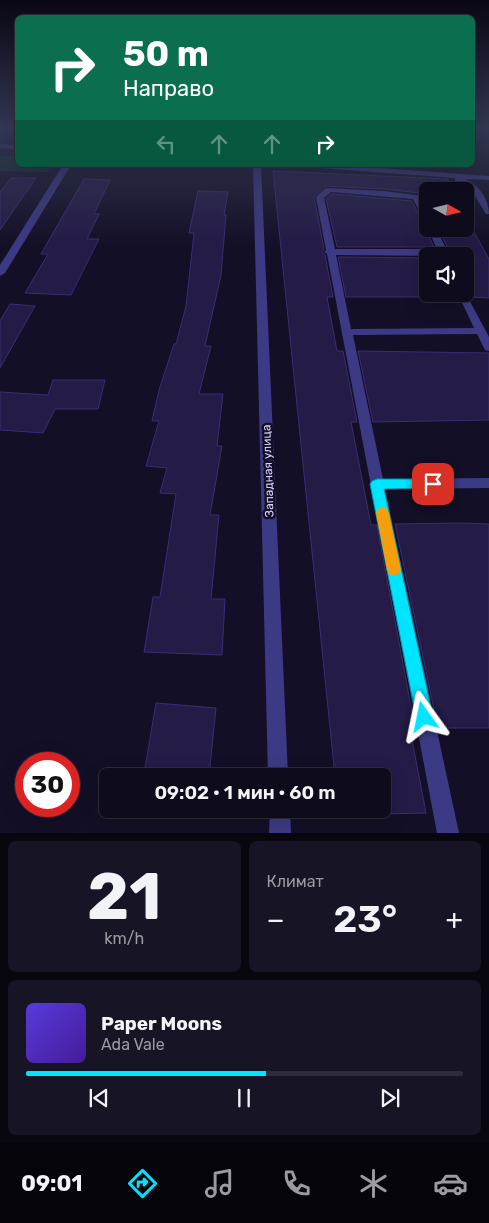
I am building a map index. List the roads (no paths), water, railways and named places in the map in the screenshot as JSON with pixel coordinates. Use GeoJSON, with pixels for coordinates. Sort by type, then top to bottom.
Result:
{"type":"FeatureCollection","features":[{"type":"Feature","properties":{"kind":"street"},"geometry":{"type":"LineString","coordinates":[[0,273],[65,168]]}},
{"type":"Feature","properties":{"kind":"street","name":"Западная улица"},"geometry":{"type":"LineString","coordinates":[[257,168],[278,768]]}},
{"type":"Feature","properties":{"kind":"street"},"geometry":{"type":"LineString","coordinates":[[386,168],[418,169],[489,178]]}},
{"type":"Feature","properties":{"kind":"street"},"geometry":{"type":"LineString","coordinates":[[418,169],[465,180],[474,187],[489,212]]}},
{"type":"Feature","properties":{"kind":"street"},"geometry":{"type":"LineString","coordinates":[[419,204],[416,198],[384,193],[329,190],[320,197],[329,252],[448,833]]}},
{"type":"Feature","properties":{"kind":"street"},"geometry":{"type":"LineString","coordinates":[[329,252],[419,254]]}},
{"type":"Feature","properties":{"kind":"street"},"geometry":{"type":"LineString","coordinates":[[467,302],[489,348]]}},
{"type":"Feature","properties":{"kind":"street"},"geometry":{"type":"LineString","coordinates":[[346,332],[481,331]]}},
{"type":"Feature","properties":{"kind":"street"},"geometry":{"type":"LineString","coordinates":[[377,484],[489,483]]}},
{"type":"Feature","properties":{"kind":"street"},"geometry":{"type":"LineString","coordinates":[[280,818],[280,833]]}}]}
